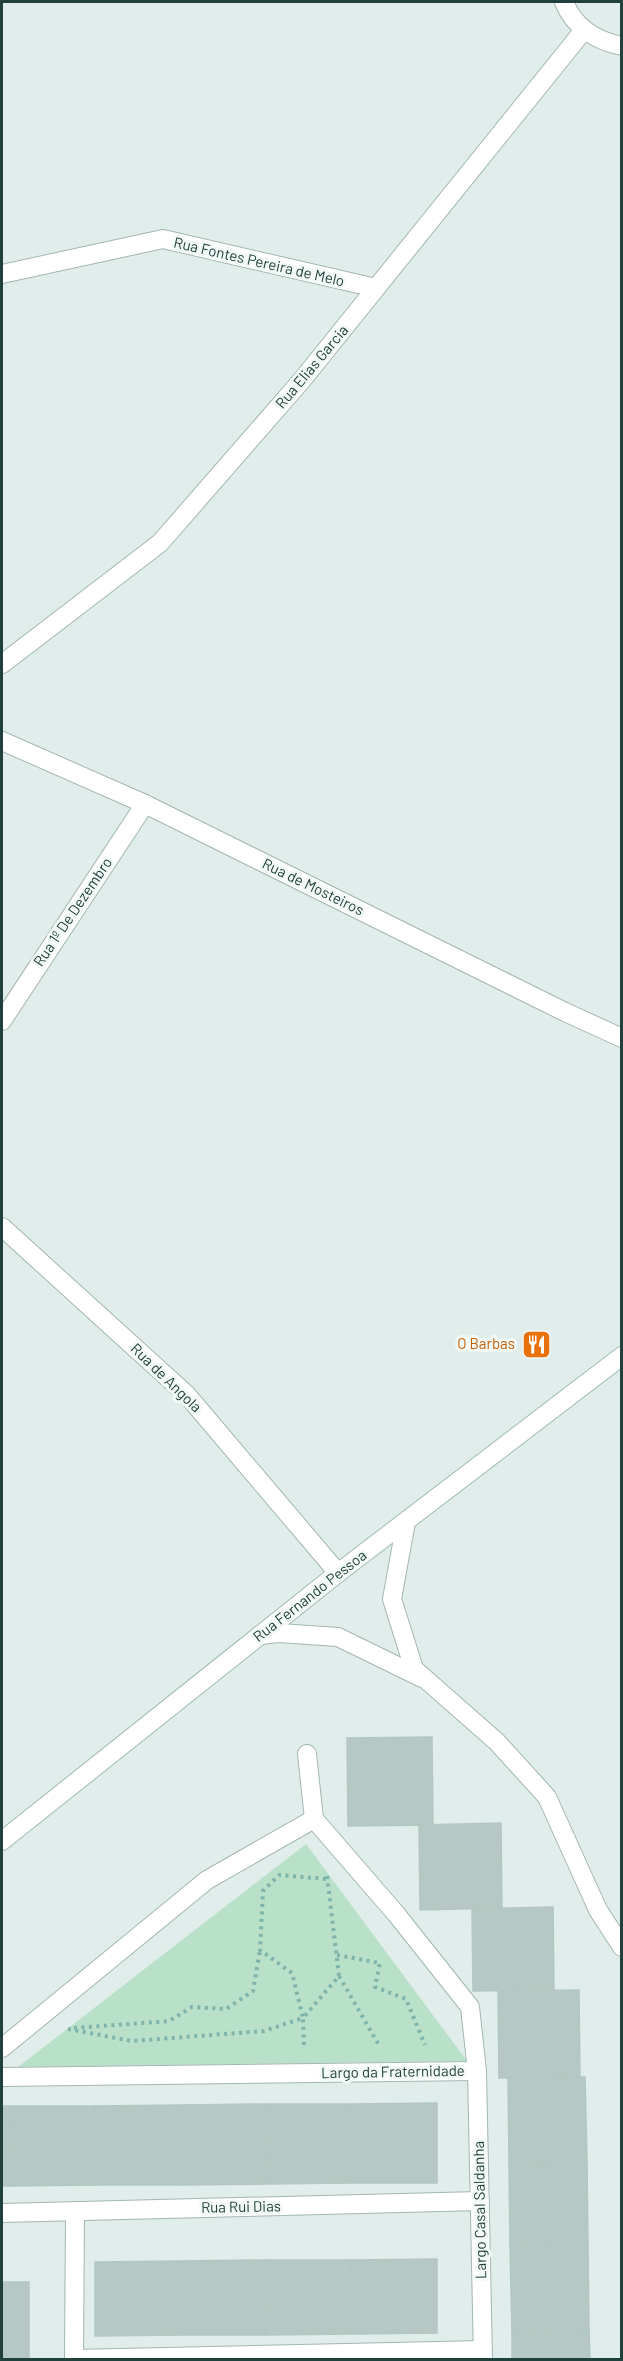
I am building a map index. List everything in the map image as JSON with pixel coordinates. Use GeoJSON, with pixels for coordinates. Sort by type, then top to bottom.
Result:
{"type":"FeatureCollection","features":[{"type":"Feature","properties":{"kind":"street"},"geometry":{"type":"LineString","coordinates":[[564,2],[568,11],[584,30],[605,43],[621,46]]}},
{"type":"Feature","properties":{"kind":"street","name":"Rua Elias Garcia"},"geometry":{"type":"LineString","coordinates":[[2,664],[160,543],[302,380],[584,30]]}},
{"type":"Feature","properties":{"kind":"street","name":"Rua Fontes Pereira de Melo"},"geometry":{"type":"LineString","coordinates":[[2,274],[163,239],[376,288]]}},
{"type":"Feature","properties":{"kind":"street","name":"Rua de Mosteiros"},"geometry":{"type":"LineString","coordinates":[[2,741],[146,804],[621,1038]]}},
{"type":"Feature","properties":{"kind":"street","name":"Rua 1º De Dezembro"},"geometry":{"type":"LineString","coordinates":[[2,1021],[146,804]]}},
{"type":"Feature","properties":{"kind":"street","name":"Rua de Angola"},"geometry":{"type":"LineString","coordinates":[[2,1227],[187,1395],[338,1573]]}},
{"type":"Feature","properties":{"kind":"street","name":"Rua Fernando Pessoa"},"geometry":{"type":"LineString","coordinates":[[2,1841],[338,1573],[621,1356]]}},
{"type":"Feature","properties":{"kind":"street"},"geometry":{"type":"LineString","coordinates":[[406,1522],[392,1599],[414,1669],[498,1742],[547,1797],[598,1910],[621,1947]]}},
{"type":"Feature","properties":{"kind":"street"},"geometry":{"type":"LineString","coordinates":[[260,1635],[279,1633],[338,1637],[429,1681]]}},
{"type":"Feature","properties":{"kind":"street"},"geometry":{"type":"LineString","coordinates":[[2,2048],[207,1881],[314,1819],[308,1754]]}},
{"type":"Feature","properties":{"kind":"street","name":"Largo da Fraternidade"},"geometry":{"type":"LineString","coordinates":[[2,2077],[477,2071],[470,2007],[397,1915],[314,1819]]}},
{"type":"Feature","properties":{"kind":"street","name":"Largo Casal Saldanha"},"geometry":{"type":"LineString","coordinates":[[75,2211],[74,2359],[483,2355],[477,2071]]}},
{"type":"Feature","properties":{"kind":"street","name":"Rua Rui Dias"},"geometry":{"type":"LineString","coordinates":[[2,2213],[480,2201]]}},
{"type":"Feature","properties":{"kind":"path"},"geometry":{"type":"LineString","coordinates":[[327,1872],[339,1976],[384,2053]]}},
{"type":"Feature","properties":{"kind":"path"},"geometry":{"type":"LineString","coordinates":[[327,1879],[279,1875],[263,1891],[260,1950],[253,1991],[226,2009],[192,2007],[169,2021],[68,2029],[132,2041],[264,2031],[303,2018],[339,1976]]}},
{"type":"Feature","properties":{"kind":"path"},"geometry":{"type":"LineString","coordinates":[[260,1950],[292,1972],[303,2018],[304,2052]]}},
{"type":"Feature","properties":{"kind":"path"},"geometry":{"type":"LineString","coordinates":[[337,1955],[380,1963],[375,1987],[406,1999],[427,2050]]}},
{"type":"Feature","properties":{"kind":"green space"},"geometry":{"type":"Polygon","coordinates":[[[306,1844],[467,2061],[18,2067],[306,1844]]]}},
{"type":"Feature","properties":{"kind":"building"},"geometry":{"type":"Polygon","coordinates":[[[432,1737],[433,1825],[348,1826],[347,1738],[432,1737]]]}},
{"type":"Feature","properties":{"kind":"building"},"geometry":{"type":"Polygon","coordinates":[[[501,1823],[502,1908],[420,1910],[419,1825],[501,1823]]]}},
{"type":"Feature","properties":{"kind":"building"},"geometry":{"type":"Polygon","coordinates":[[[553,1907],[554,1990],[473,1991],[472,1909],[553,1907]]]}},
{"type":"Feature","properties":{"kind":"building"},"geometry":{"type":"Polygon","coordinates":[[[579,1990],[580,2077],[499,2078],[498,1991],[579,1990]]]}},
{"type":"Feature","properties":{"kind":"building"},"geometry":{"type":"Polygon","coordinates":[[[585,2077],[587,2161],[509,2162],[508,2078],[585,2077]]]}},
{"type":"Feature","properties":{"kind":"building"},"geometry":{"type":"Polygon","coordinates":[[[437,2103],[437,2183],[352,2183],[351,2104],[437,2103]]]}},
{"type":"Feature","properties":{"kind":"building"},"geometry":{"type":"Polygon","coordinates":[[[266,2104],[351,2104],[352,2183],[267,2184],[266,2104]]]}},
{"type":"Feature","properties":{"kind":"building"},"geometry":{"type":"Polygon","coordinates":[[[266,2104],[267,2184],[181,2185],[181,2105],[266,2104]]]}},
{"type":"Feature","properties":{"kind":"building"},"geometry":{"type":"Polygon","coordinates":[[[181,2105],[181,2185],[96,2185],[95,2106],[181,2105]]]}},
{"type":"Feature","properties":{"kind":"building"},"geometry":{"type":"Polygon","coordinates":[[[2,2106],[10,2106],[11,2186],[2,2186],[2,2106]]]}},
{"type":"Feature","properties":{"kind":"building"},"geometry":{"type":"Polygon","coordinates":[[[10,2106],[95,2106],[96,2185],[11,2186],[10,2106]]]}},
{"type":"Feature","properties":{"kind":"building"},"geometry":{"type":"Polygon","coordinates":[[[587,2161],[588,2245],[510,2247],[509,2162],[587,2161]]]}},
{"type":"Feature","properties":{"kind":"building"},"geometry":{"type":"Polygon","coordinates":[[[588,2245],[589,2330],[512,2331],[510,2247],[588,2245]]]}},
{"type":"Feature","properties":{"kind":"building"},"geometry":{"type":"Polygon","coordinates":[[[437,2259],[437,2333],[352,2334],[351,2260],[437,2259]]]}},
{"type":"Feature","properties":{"kind":"building"},"geometry":{"type":"Polygon","coordinates":[[[265,2260],[266,2335],[180,2335],[180,2261],[265,2260]]]}},
{"type":"Feature","properties":{"kind":"building"},"geometry":{"type":"Polygon","coordinates":[[[265,2260],[351,2260],[352,2334],[266,2335],[265,2260]]]}},
{"type":"Feature","properties":{"kind":"building"},"geometry":{"type":"Polygon","coordinates":[[[180,2261],[180,2335],[95,2336],[95,2262],[180,2261]]]}},
{"type":"Feature","properties":{"kind":"building"},"geometry":{"type":"Polygon","coordinates":[[[2,2282],[29,2282],[29,2360],[2,2360],[2,2282]]]}},
{"type":"Feature","properties":{"kind":"building"},"geometry":{"type":"Polygon","coordinates":[[[589,2330],[590,2360],[512,2360],[512,2331],[589,2330]]]}},
{"type":"Feature","properties":{"kind":"place","name":"O Barbas"},"geometry":{"type":"Point","coordinates":[536,1344]}}]}
